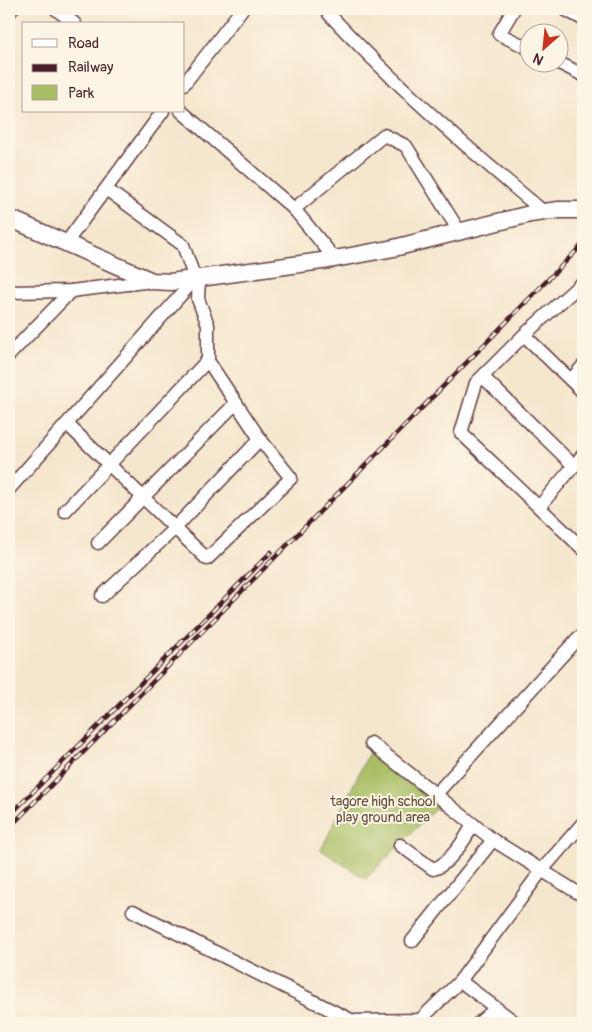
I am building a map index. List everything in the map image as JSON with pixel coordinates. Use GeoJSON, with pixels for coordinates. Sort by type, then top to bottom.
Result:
{"type":"FeatureCollection","features":[{"type":"Feature","properties":{"kind":"main road"},"geometry":{"type":"LineString","coordinates":[[9,218],[152,281],[171,282],[335,259],[394,248],[544,212],[568,209],[583,210]]}},
{"type":"Feature","properties":{"kind":"street"},"geometry":{"type":"LineString","coordinates":[[9,12],[12,9]]}},
{"type":"Feature","properties":{"kind":"street"},"geometry":{"type":"LineString","coordinates":[[56,9],[72,22]]}},
{"type":"Feature","properties":{"kind":"street"},"geometry":{"type":"LineString","coordinates":[[185,83],[242,9]]}},
{"type":"Feature","properties":{"kind":"street"},"geometry":{"type":"LineString","coordinates":[[334,9],[329,14],[368,57],[507,182],[544,212]]}},
{"type":"Feature","properties":{"kind":"street"},"geometry":{"type":"LineString","coordinates":[[514,9],[499,34],[520,44]]}},
{"type":"Feature","properties":{"kind":"street"},"geometry":{"type":"LineString","coordinates":[[564,9],[583,19]]}},
{"type":"Feature","properties":{"kind":"street"},"geometry":{"type":"LineString","coordinates":[[570,68],[583,75]]}},
{"type":"Feature","properties":{"kind":"street"},"geometry":{"type":"LineString","coordinates":[[66,243],[162,112]]}},
{"type":"Feature","properties":{"kind":"street"},"geometry":{"type":"LineString","coordinates":[[182,112],[294,209],[335,259]]}},
{"type":"Feature","properties":{"kind":"street"},"geometry":{"type":"LineString","coordinates":[[294,209],[384,135],[406,146],[459,231]]}},
{"type":"Feature","properties":{"kind":"street"},"geometry":{"type":"LineString","coordinates":[[67,424],[207,559],[291,478],[260,439],[208,360],[208,325],[198,299],[197,279],[183,246],[106,189]]}},
{"type":"Feature","properties":{"kind":"street"},"geometry":{"type":"LineString","coordinates":[[9,489],[197,279]]}},
{"type":"Feature","properties":{"kind":"street"},"geometry":{"type":"LineString","coordinates":[[9,292],[72,291],[152,281]]}},
{"type":"Feature","properties":{"kind":"street"},"geometry":{"type":"LineString","coordinates":[[583,282],[524,335],[476,383],[461,433],[583,549]]}},
{"type":"Feature","properties":{"kind":"street"},"geometry":{"type":"LineString","coordinates":[[9,355],[72,291]]}},
{"type":"Feature","properties":{"kind":"street"},"geometry":{"type":"LineString","coordinates":[[524,335],[583,392]]}},
{"type":"Feature","properties":{"kind":"street"},"geometry":{"type":"LineString","coordinates":[[65,511],[208,360]]}},
{"type":"Feature","properties":{"kind":"street"},"geometry":{"type":"LineString","coordinates":[[571,380],[583,366]]}},
{"type":"Feature","properties":{"kind":"street"},"geometry":{"type":"LineString","coordinates":[[482,376],[574,466]]}},
{"type":"Feature","properties":{"kind":"street"},"geometry":{"type":"LineString","coordinates":[[98,543],[236,403]]}},
{"type":"Feature","properties":{"kind":"street"},"geometry":{"type":"LineString","coordinates":[[102,596],[174,529],[260,439]]}},
{"type":"Feature","properties":{"kind":"street"},"geometry":{"type":"LineString","coordinates":[[539,507],[583,455]]}},
{"type":"Feature","properties":{"kind":"street"},"geometry":{"type":"LineString","coordinates":[[436,794],[582,637]]}},
{"type":"Feature","properties":{"kind":"street"},"geometry":{"type":"LineString","coordinates":[[371,743],[493,840],[583,896]]}},
{"type":"Feature","properties":{"kind":"street"},"geometry":{"type":"LineString","coordinates":[[133,911],[353,1021],[420,1020],[460,981],[542,870],[583,823]]}},
{"type":"Feature","properties":{"kind":"street"},"geometry":{"type":"LineString","coordinates":[[400,845],[433,869],[438,868],[447,861],[463,841],[473,824]]}},
{"type":"Feature","properties":{"kind":"street"},"geometry":{"type":"LineString","coordinates":[[412,941],[493,840]]}},
{"type":"Feature","properties":{"kind":"street"},"geometry":{"type":"LineString","coordinates":[[460,981],[516,1023]]}},
{"type":"Feature","properties":{"kind":"street"},"geometry":{"type":"LineString","coordinates":[[479,1023],[496,1008]]}},
{"type":"Feature","properties":{"kind":"green space","name":"tagore high school play ground area"},"geometry":{"type":"Polygon","coordinates":[[[370,751],[439,805],[366,879],[321,850],[370,751]]]}},
{"type":"Feature","properties":{"kind":"railway"},"geometry":{"type":"LineString","coordinates":[[9,828],[583,244]]}},
{"type":"Feature","properties":{"kind":"railway"},"geometry":{"type":"LineString","coordinates":[[9,816],[271,552]]}}]}
